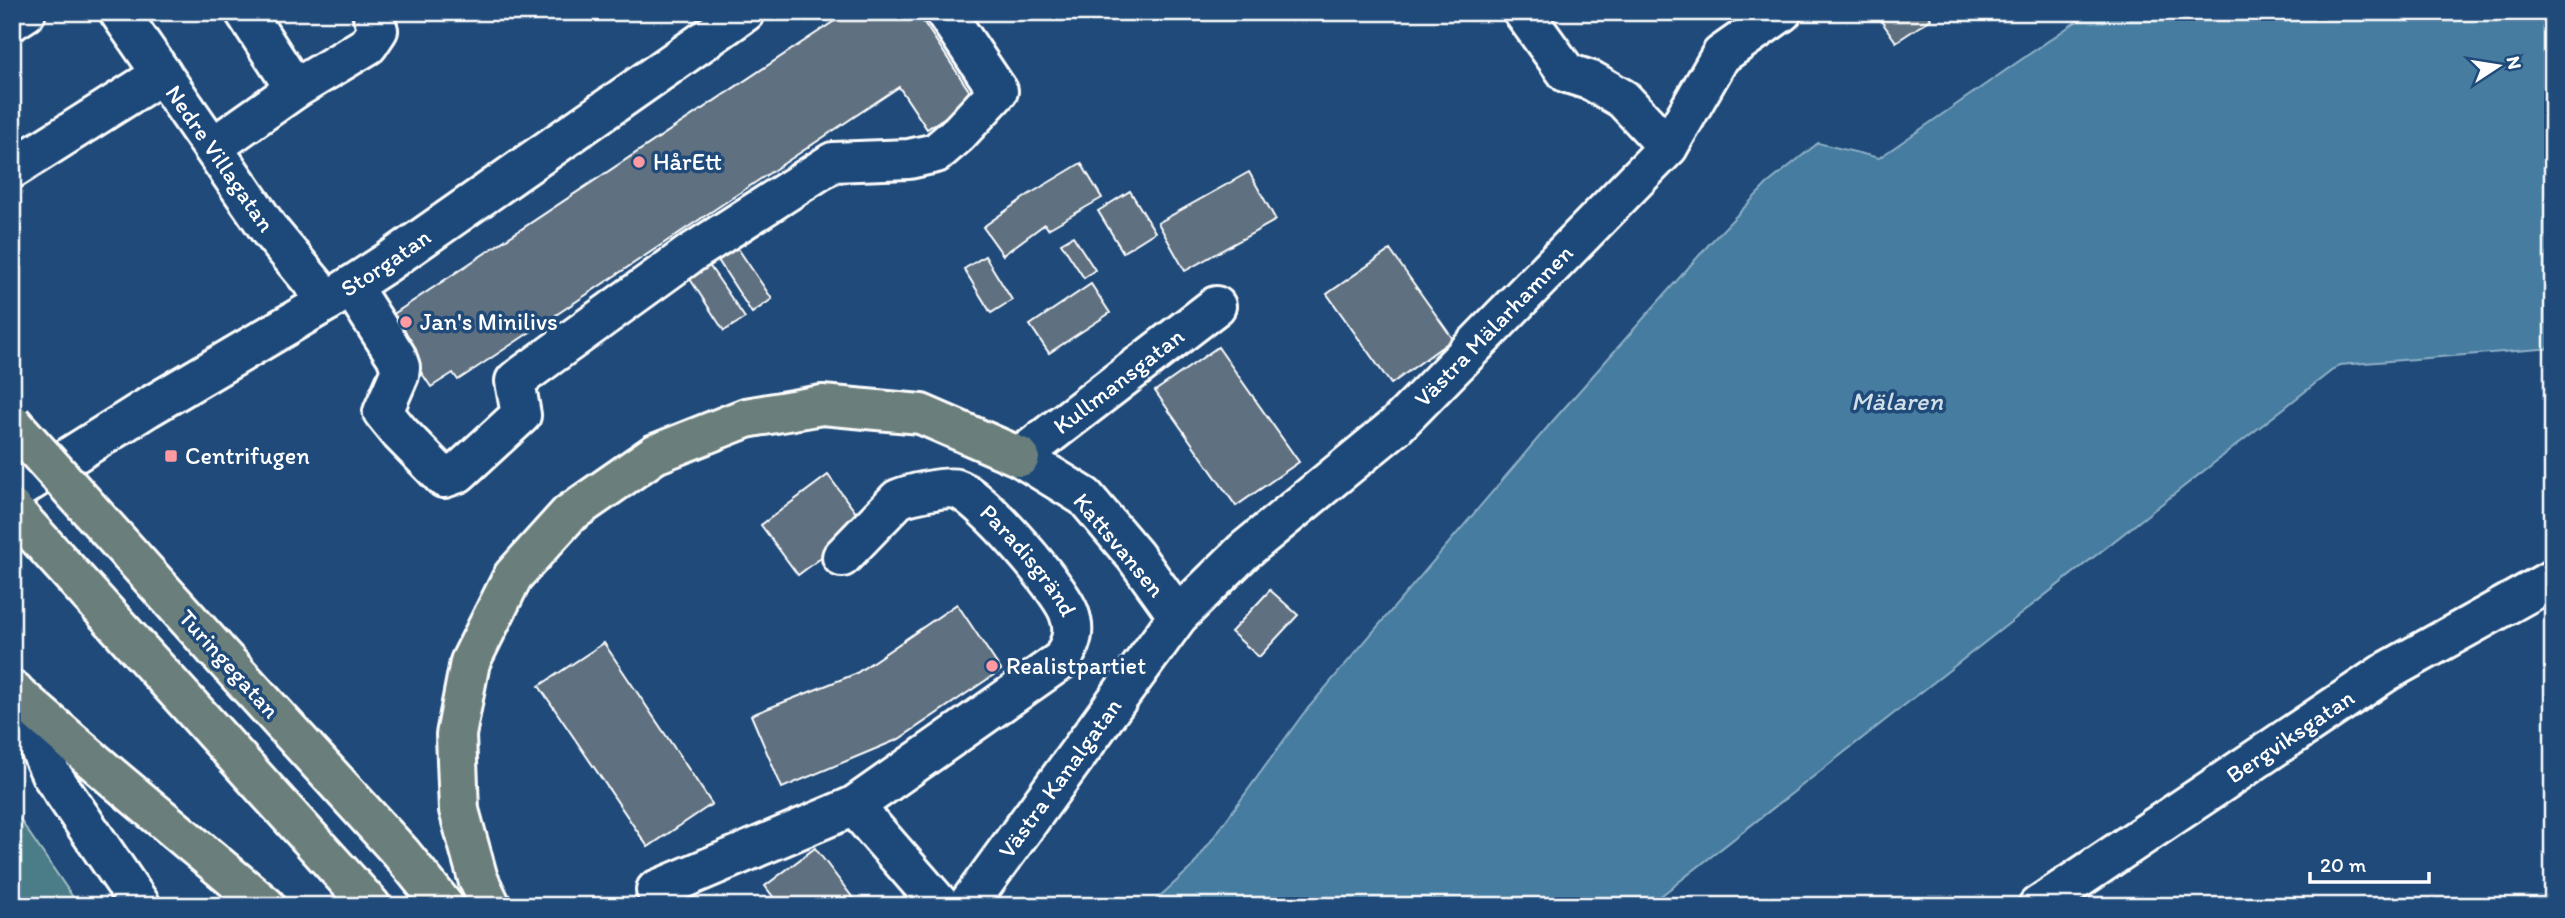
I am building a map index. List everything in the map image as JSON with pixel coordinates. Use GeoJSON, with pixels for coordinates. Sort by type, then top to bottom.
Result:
{"type":"FeatureCollection","features":[{"type":"Feature","properties":{"kind":"main road"},"geometry":{"type":"LineString","coordinates":[[491,906],[478,878],[459,810],[456,735],[465,686],[470,662],[513,576],[569,514],[655,454],[746,418],[822,405],[920,414],[1020,457]]}},
{"type":"Feature","properties":{"kind":"main road","name":"Turingegatan"},"geometry":{"type":"LineString","coordinates":[[12,423],[401,853],[444,906]]}},
{"type":"Feature","properties":{"kind":"main road"},"geometry":{"type":"LineString","coordinates":[[12,509],[371,906]]}},
{"type":"Feature","properties":{"kind":"main road"},"geometry":{"type":"LineString","coordinates":[[13,691],[266,906]]}},
{"type":"Feature","properties":{"kind":"street"},"geometry":{"type":"LineString","coordinates":[[12,21],[26,12]]}},
{"type":"Feature","properties":{"kind":"street","name":"Nedre Villagatan"},"geometry":{"type":"LineString","coordinates":[[119,12],[271,231],[340,294],[396,356],[400,367],[383,412],[444,478],[458,473],[521,415],[514,381],[690,254],[833,162],[909,159],[936,153],[958,134],[998,90],[945,12]]}},
{"type":"Feature","properties":{"kind":"street"},"geometry":{"type":"LineString","coordinates":[[245,12],[295,89]]}},
{"type":"Feature","properties":{"kind":"street"},"geometry":{"type":"LineString","coordinates":[[212,147],[295,89],[368,45],[378,30],[372,12]]}},
{"type":"Feature","properties":{"kind":"street","name":"Storgatan"},"geometry":{"type":"LineString","coordinates":[[12,493],[98,441],[146,408],[340,294],[745,12]]}},
{"type":"Feature","properties":{"kind":"street"},"geometry":{"type":"LineString","coordinates":[[1523,12],[1567,73],[1592,81],[1623,99],[1668,147]]}},
{"type":"Feature","properties":{"kind":"street","name":"Västra Mälarhamnen"},"geometry":{"type":"LineString","coordinates":[[1178,616],[1244,551],[1396,426],[1668,147],[1721,55],[1782,12]]}},
{"type":"Feature","properties":{"kind":"street"},"geometry":{"type":"LineString","coordinates":[[12,169],[162,74]]}},
{"type":"Feature","properties":{"kind":"street","name":"Kullmansgatan"},"geometry":{"type":"LineString","coordinates":[[1020,457],[1216,306]]}},
{"type":"Feature","properties":{"kind":"street","name":"Kattsvansen"},"geometry":{"type":"LineString","coordinates":[[1020,457],[1085,497],[1135,556],[1178,616]]}},
{"type":"Feature","properties":{"kind":"street","name":"Paradisgränd"},"geometry":{"type":"LineString","coordinates":[[656,890],[855,806],[1063,659],[1073,639],[1069,612],[1041,572],[983,505],[956,489],[910,494],[898,499],[842,557]]}},
{"type":"Feature","properties":{"kind":"street","name":"Bergviksgatan"},"geometry":{"type":"LineString","coordinates":[[2038,906],[2386,672],[2553,579]]}},
{"type":"Feature","properties":{"kind":"street","name":"Västra Kanalgatan"},"geometry":{"type":"LineString","coordinates":[[967,906],[1178,616]]}},
{"type":"Feature","properties":{"kind":"street"},"geometry":{"type":"LineString","coordinates":[[13,691],[51,774],[141,906]]}},
{"type":"Feature","properties":{"kind":"street"},"geometry":{"type":"LineString","coordinates":[[855,806],[941,906]]}},
{"type":"Feature","properties":{"kind":"green space"},"geometry":{"type":"Polygon","coordinates":[[[12,808],[79,906],[12,906],[12,808]]]}},
{"type":"Feature","properties":{"kind":"water","name":"Mälaren"},"geometry":{"type":"Polygon","coordinates":[[[2090,12],[2553,12],[2553,348],[2339,365],[1648,906],[1149,906],[1192,867],[1303,714],[1551,423],[1711,242],[1767,184],[1818,143],[1879,158],[2090,12]]]}},
{"type":"Feature","properties":{"kind":"building"},"geometry":{"type":"Polygon","coordinates":[[[848,12],[917,12],[974,98],[927,129],[899,87],[458,380],[453,373],[431,387],[386,319],[848,12]]]}},
{"type":"Feature","properties":{"kind":"building"},"geometry":{"type":"Polygon","coordinates":[[[1875,12],[1927,12],[1931,19],[1896,42],[1875,12]]]}},
{"type":"Feature","properties":{"kind":"building"},"geometry":{"type":"Polygon","coordinates":[[[1081,163],[1102,198],[1048,229],[1045,224],[1003,255],[983,227],[1028,195],[1081,163]]]}},
{"type":"Feature","properties":{"kind":"building"},"geometry":{"type":"Polygon","coordinates":[[[1249,172],[1276,220],[1185,271],[1158,223],[1249,172]]]}},
{"type":"Feature","properties":{"kind":"building"},"geometry":{"type":"Polygon","coordinates":[[[1130,191],[1155,232],[1123,252],[1098,211],[1130,191]]]}},
{"type":"Feature","properties":{"kind":"building"},"geometry":{"type":"Polygon","coordinates":[[[1073,236],[1095,270],[1084,278],[1061,243],[1073,236]]]}},
{"type":"Feature","properties":{"kind":"building"},"geometry":{"type":"Polygon","coordinates":[[[737,247],[772,299],[752,313],[718,260],[737,247]]]}},
{"type":"Feature","properties":{"kind":"building"},"geometry":{"type":"Polygon","coordinates":[[[1390,250],[1453,339],[1391,384],[1327,294],[1390,250]]]}},
{"type":"Feature","properties":{"kind":"building"},"geometry":{"type":"Polygon","coordinates":[[[985,256],[1012,300],[991,313],[964,269],[985,256]]]}},
{"type":"Feature","properties":{"kind":"building"},"geometry":{"type":"Polygon","coordinates":[[[709,265],[745,318],[724,331],[690,279],[709,265]]]}},
{"type":"Feature","properties":{"kind":"building"},"geometry":{"type":"Polygon","coordinates":[[[1091,284],[1110,313],[1049,353],[1030,325],[1091,284]]]}},
{"type":"Feature","properties":{"kind":"building"},"geometry":{"type":"Polygon","coordinates":[[[1218,347],[1299,462],[1236,506],[1155,391],[1218,347]]]}},
{"type":"Feature","properties":{"kind":"building"},"geometry":{"type":"Polygon","coordinates":[[[828,475],[865,525],[798,575],[761,525],[828,475]]]}},
{"type":"Feature","properties":{"kind":"building"},"geometry":{"type":"Polygon","coordinates":[[[1270,590],[1298,615],[1259,657],[1231,632],[1270,590]]]}},
{"type":"Feature","properties":{"kind":"building"},"geometry":{"type":"Polygon","coordinates":[[[957,604],[1001,670],[899,739],[782,788],[751,715],[855,674],[957,604]]]}},
{"type":"Feature","properties":{"kind":"building"},"geometry":{"type":"Polygon","coordinates":[[[604,643],[712,804],[648,847],[539,686],[604,643]]]}},
{"type":"Feature","properties":{"kind":"building"},"geometry":{"type":"Polygon","coordinates":[[[815,848],[859,906],[780,906],[765,886],[815,848]]]}},
{"type":"Feature","properties":{"kind":"place","name":"HårEtt"},"geometry":{"type":"Point","coordinates":[639,162]}},
{"type":"Feature","properties":{"kind":"place","name":"Jan's Minilivs"},"geometry":{"type":"Point","coordinates":[406,322]}},
{"type":"Feature","properties":{"kind":"place","name":"Centrifugen"},"geometry":{"type":"Point","coordinates":[171,456]}},
{"type":"Feature","properties":{"kind":"place","name":"Realistpartiet"},"geometry":{"type":"Point","coordinates":[992,666]}}]}
